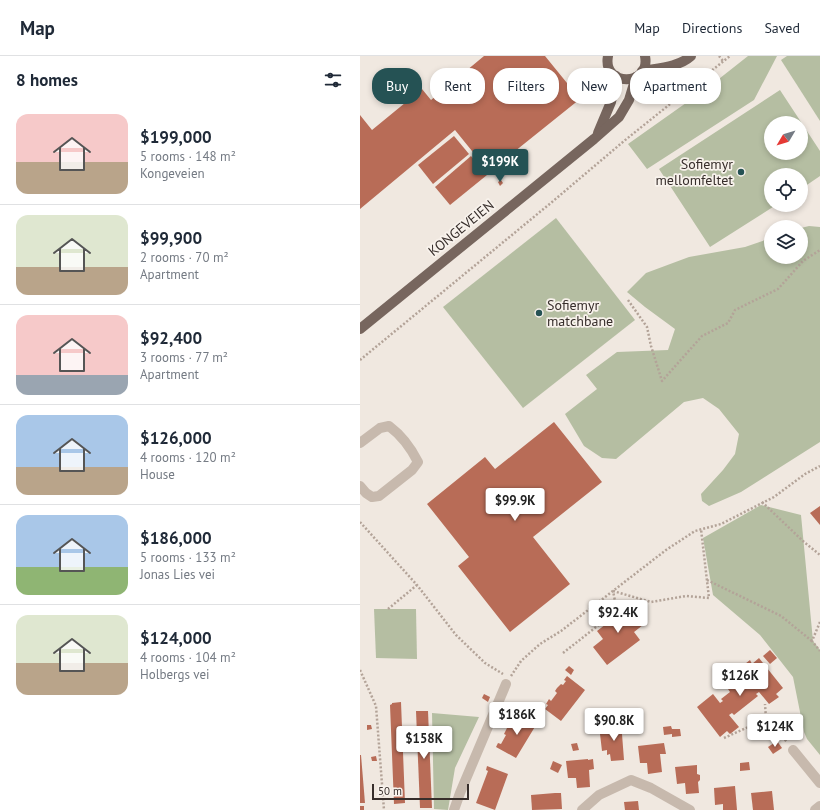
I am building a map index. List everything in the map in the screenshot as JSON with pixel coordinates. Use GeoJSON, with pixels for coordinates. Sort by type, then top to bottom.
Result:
{"type":"FeatureCollection","features":[{"type":"Feature","properties":{"kind":"main road"},"geometry":{"type":"LineString","coordinates":[[608,56],[610,68]]}},
{"type":"Feature","properties":{"kind":"main road","name":"KONGEVEIEN"},"geometry":{"type":"LineString","coordinates":[[643,68],[645,65],[645,56]]}},
{"type":"Feature","properties":{"kind":"main road"},"geometry":{"type":"LineString","coordinates":[[660,68],[688,59],[691,56]]}},
{"type":"Feature","properties":{"kind":"main road","name":"KONGEVEIEN"},"geometry":{"type":"LineString","coordinates":[[360,329],[619,117],[630,98]]}},
{"type":"Feature","properties":{"kind":"main road","name":"KONGEVEIEN"},"geometry":{"type":"LineString","coordinates":[[598,135],[610,104]]}},
{"type":"Feature","properties":{"kind":"street"},"geometry":{"type":"LineString","coordinates":[[360,443],[380,428],[389,426],[397,432],[414,454],[418,462],[412,470],[379,496],[372,497],[360,486]]}},
{"type":"Feature","properties":{"kind":"street"},"geometry":{"type":"LineString","coordinates":[[454,810],[506,684]]}},
{"type":"Feature","properties":{"kind":"street"},"geometry":{"type":"LineString","coordinates":[[793,750],[819,778]]}},
{"type":"Feature","properties":{"kind":"street"},"geometry":{"type":"LineString","coordinates":[[582,810],[599,795],[631,780],[651,788],[690,810]]}},
{"type":"Feature","properties":{"kind":"street"},"geometry":{"type":"LineString","coordinates":[[815,810],[820,806]]}},
{"type":"Feature","properties":{"kind":"path"},"geometry":{"type":"LineString","coordinates":[[720,56],[723,61]]}},
{"type":"Feature","properties":{"kind":"path"},"geometry":{"type":"LineString","coordinates":[[360,360],[624,141],[730,56]]}},
{"type":"Feature","properties":{"kind":"path"},"geometry":{"type":"LineString","coordinates":[[628,300],[647,327],[651,346],[662,381],[702,336],[728,323],[735,310],[778,289],[803,260],[820,250]]}},
{"type":"Feature","properties":{"kind":"path"},"geometry":{"type":"LineString","coordinates":[[360,522],[417,585],[456,635],[485,663],[510,678],[518,664],[528,654],[666,550],[695,531],[721,524],[774,497],[805,474],[820,466]]}},
{"type":"Feature","properties":{"kind":"path"},"geometry":{"type":"LineString","coordinates":[[762,502],[820,555]]}},
{"type":"Feature","properties":{"kind":"path"},"geometry":{"type":"LineString","coordinates":[[613,591],[651,602],[686,596],[709,598],[700,530]]}},
{"type":"Feature","properties":{"kind":"path"},"geometry":{"type":"LineString","coordinates":[[706,580],[781,616],[812,641],[820,651]]}},
{"type":"Feature","properties":{"kind":"path"},"geometry":{"type":"LineString","coordinates":[[388,609],[417,585]]}},
{"type":"Feature","properties":{"kind":"path"},"geometry":{"type":"LineString","coordinates":[[563,653],[596,628],[604,620],[615,601],[613,591]]}},
{"type":"Feature","properties":{"kind":"path"},"geometry":{"type":"LineString","coordinates":[[812,641],[820,622]]}},
{"type":"Feature","properties":{"kind":"path"},"geometry":{"type":"LineString","coordinates":[[360,670],[376,706],[384,810]]}},
{"type":"Feature","properties":{"kind":"path"},"geometry":{"type":"LineString","coordinates":[[765,704],[766,719],[793,750]]}},
{"type":"Feature","properties":{"kind":"path"},"geometry":{"type":"LineString","coordinates":[[724,738],[766,719]]}},
{"type":"Feature","properties":{"kind":"green space"},"geometry":{"type":"Polygon","coordinates":[[[748,56],[777,56],[754,100],[647,169],[628,144],[685,104],[721,104],[721,77],[748,56]]]}},
{"type":"Feature","properties":{"kind":"green space"},"geometry":{"type":"Polygon","coordinates":[[[787,56],[820,56],[820,121],[781,60],[787,56]]]}},
{"type":"Feature","properties":{"kind":"green space","name":"Sofiemyr mellomfeltet"},"geometry":{"type":"Polygon","coordinates":[[[780,90],[797,116],[764,116],[764,160],[808,160],[808,133],[820,151],[820,176],[808,184],[808,168],[764,168],[765,212],[710,247],[659,169],[780,90]]]}},
{"type":"Feature","properties":{"kind":"green space","name":"Sofiemyr matchbane"},"geometry":{"type":"Polygon","coordinates":[[[556,218],[635,320],[523,408],[443,307],[556,218]]]}},
{"type":"Feature","properties":{"kind":"green space"},"geometry":{"type":"Polygon","coordinates":[[[808,226],[820,227],[820,442],[741,492],[709,506],[702,501],[701,494],[723,470],[735,454],[739,434],[719,409],[703,398],[684,402],[616,459],[602,458],[584,446],[565,414],[597,389],[586,375],[617,352],[668,350],[675,329],[627,292],[646,273],[689,257],[745,247],[764,240],[764,264],[808,264],[808,226]]]}},
{"type":"Feature","properties":{"kind":"green space"},"geometry":{"type":"Polygon","coordinates":[[[761,505],[801,515],[813,641],[820,650],[820,755],[807,739],[804,732],[793,677],[760,635],[713,595],[703,538],[761,505]]]}},
{"type":"Feature","properties":{"kind":"green space"},"geometry":{"type":"Polygon","coordinates":[[[374,609],[416,609],[417,659],[376,658],[374,609]]]}},
{"type":"Feature","properties":{"kind":"green space"},"geometry":{"type":"Polygon","coordinates":[[[432,713],[479,717],[455,768],[448,810],[434,809],[432,713]]]}},
{"type":"Feature","properties":{"kind":"building"},"geometry":{"type":"Polygon","coordinates":[[[484,56],[545,56],[555,68],[493,68],[493,104],[559,104],[559,73],[567,83],[567,104],[574,104],[489,172],[455,130],[360,209],[360,115],[372,130],[404,104],[422,104],[422,89],[430,99],[430,104],[485,104],[485,68],[470,68],[484,56]]]}},
{"type":"Feature","properties":{"kind":"building"},"geometry":{"type":"Polygon","coordinates":[[[454,136],[469,154],[433,184],[418,165],[454,136]]]}},
{"type":"Feature","properties":{"kind":"building"},"geometry":{"type":"Polygon","coordinates":[[[471,156],[487,175],[450,205],[435,187],[471,156]]]}},
{"type":"Feature","properties":{"kind":"building"},"geometry":{"type":"Polygon","coordinates":[[[501,180],[503,183],[500,186],[498,182],[501,180]]]}},
{"type":"Feature","properties":{"kind":"building"},"geometry":{"type":"Polygon","coordinates":[[[554,422],[602,482],[533,537],[570,584],[510,632],[458,566],[469,557],[427,504],[485,457],[495,469],[554,422]]]}},
{"type":"Feature","properties":{"kind":"building"},"geometry":{"type":"Polygon","coordinates":[[[820,506],[820,525],[810,513],[820,506]]]}},
{"type":"Feature","properties":{"kind":"building"},"geometry":{"type":"Polygon","coordinates":[[[624,601],[643,625],[634,632],[640,640],[607,665],[593,647],[603,639],[597,631],[619,614],[615,608],[624,601]]]}},
{"type":"Feature","properties":{"kind":"building"},"geometry":{"type":"Polygon","coordinates":[[[770,650],[777,658],[770,664],[763,656],[770,650]]]}},
{"type":"Feature","properties":{"kind":"building"},"geometry":{"type":"Polygon","coordinates":[[[759,658],[783,688],[776,694],[779,697],[769,704],[759,692],[756,694],[758,696],[734,715],[732,713],[729,715],[739,727],[730,734],[727,731],[720,737],[697,707],[713,694],[720,703],[723,701],[721,699],[730,692],[728,689],[734,684],[737,687],[746,680],[747,682],[750,680],[741,667],[750,660],[752,664],[759,658]]]}},
{"type":"Feature","properties":{"kind":"building"},"geometry":{"type":"Polygon","coordinates":[[[569,666],[574,670],[571,675],[565,670],[569,666]]]}},
{"type":"Feature","properties":{"kind":"building"},"geometry":{"type":"Polygon","coordinates":[[[567,676],[585,690],[561,721],[545,709],[548,705],[546,704],[549,699],[551,701],[557,693],[555,691],[561,684],[563,685],[567,676]]]}},
{"type":"Feature","properties":{"kind":"building"},"geometry":{"type":"Polygon","coordinates":[[[484,694],[490,697],[488,702],[482,698],[484,694]]]}},
{"type":"Feature","properties":{"kind":"building"},"geometry":{"type":"Polygon","coordinates":[[[401,702],[405,803],[394,804],[390,705],[392,703],[401,702]]]}},
{"type":"Feature","properties":{"kind":"building"},"geometry":{"type":"Polygon","coordinates":[[[416,711],[428,711],[432,808],[420,808],[416,711]]]}},
{"type":"Feature","properties":{"kind":"building"},"geometry":{"type":"Polygon","coordinates":[[[516,713],[536,725],[516,758],[496,747],[498,743],[501,744],[506,735],[504,734],[508,726],[511,728],[516,719],[514,717],[516,713]]]}},
{"type":"Feature","properties":{"kind":"building"},"geometry":{"type":"Polygon","coordinates":[[[367,725],[371,725],[372,729],[367,730],[367,725]]]}},
{"type":"Feature","properties":{"kind":"building"},"geometry":{"type":"Polygon","coordinates":[[[627,725],[628,733],[622,734],[624,760],[611,761],[610,754],[607,755],[607,750],[602,751],[600,734],[611,733],[610,726],[627,725]]]}},
{"type":"Feature","properties":{"kind":"building"},"geometry":{"type":"Polygon","coordinates":[[[671,726],[672,729],[680,729],[681,736],[672,737],[672,734],[664,735],[663,727],[671,726]]]}},
{"type":"Feature","properties":{"kind":"building"},"geometry":{"type":"Polygon","coordinates":[[[777,741],[782,748],[773,754],[768,747],[777,741]]]}},
{"type":"Feature","properties":{"kind":"building"},"geometry":{"type":"Polygon","coordinates":[[[577,743],[579,750],[573,751],[571,744],[577,743]]]}},
{"type":"Feature","properties":{"kind":"building"},"geometry":{"type":"Polygon","coordinates":[[[664,743],[666,754],[660,754],[662,772],[648,774],[647,763],[640,763],[638,746],[664,743]]]}},
{"type":"Feature","properties":{"kind":"building"},"geometry":{"type":"Polygon","coordinates":[[[361,755],[365,803],[360,803],[361,755]]]}},
{"type":"Feature","properties":{"kind":"building"},"geometry":{"type":"Polygon","coordinates":[[[376,756],[377,761],[372,761],[371,757],[376,756]]]}},
{"type":"Feature","properties":{"kind":"building"},"geometry":{"type":"Polygon","coordinates":[[[593,759],[594,769],[589,770],[590,787],[577,788],[576,778],[568,778],[566,761],[593,759]]]}},
{"type":"Feature","properties":{"kind":"building"},"geometry":{"type":"Polygon","coordinates":[[[553,761],[562,765],[558,773],[550,769],[553,761]]]}},
{"type":"Feature","properties":{"kind":"building"},"geometry":{"type":"Polygon","coordinates":[[[749,762],[750,770],[740,771],[740,763],[749,762]]]}},
{"type":"Feature","properties":{"kind":"building"},"geometry":{"type":"Polygon","coordinates":[[[697,765],[697,774],[700,775],[700,780],[698,782],[699,793],[686,794],[685,783],[677,784],[675,767],[697,765]]]}},
{"type":"Feature","properties":{"kind":"building"},"geometry":{"type":"Polygon","coordinates":[[[487,766],[508,774],[495,810],[476,803],[488,771],[486,770],[487,766]]]}},
{"type":"Feature","properties":{"kind":"building"},"geometry":{"type":"Polygon","coordinates":[[[735,786],[737,810],[723,810],[723,804],[715,805],[714,788],[735,786]]]}},
{"type":"Feature","properties":{"kind":"building"},"geometry":{"type":"Polygon","coordinates":[[[772,791],[774,810],[753,810],[751,793],[772,791]]]}},
{"type":"Feature","properties":{"kind":"building"},"geometry":{"type":"Polygon","coordinates":[[[561,793],[562,809],[532,810],[531,795],[561,793]]]}},
{"type":"Feature","properties":{"kind":"building"},"geometry":{"type":"Polygon","coordinates":[[[638,801],[639,810],[625,810],[624,802],[638,801]]]}},
{"type":"Feature","properties":{"kind":"building"},"geometry":{"type":"Polygon","coordinates":[[[360,806],[364,806],[364,810],[360,810],[360,806]]]}},
{"type":"Feature","properties":{"kind":"place","name":"Sofiemyr mellomfeltet"},"geometry":{"type":"Point","coordinates":[741,172]}},
{"type":"Feature","properties":{"kind":"place","name":"Sofiemyr matchbane"},"geometry":{"type":"Point","coordinates":[539,313]}}]}
